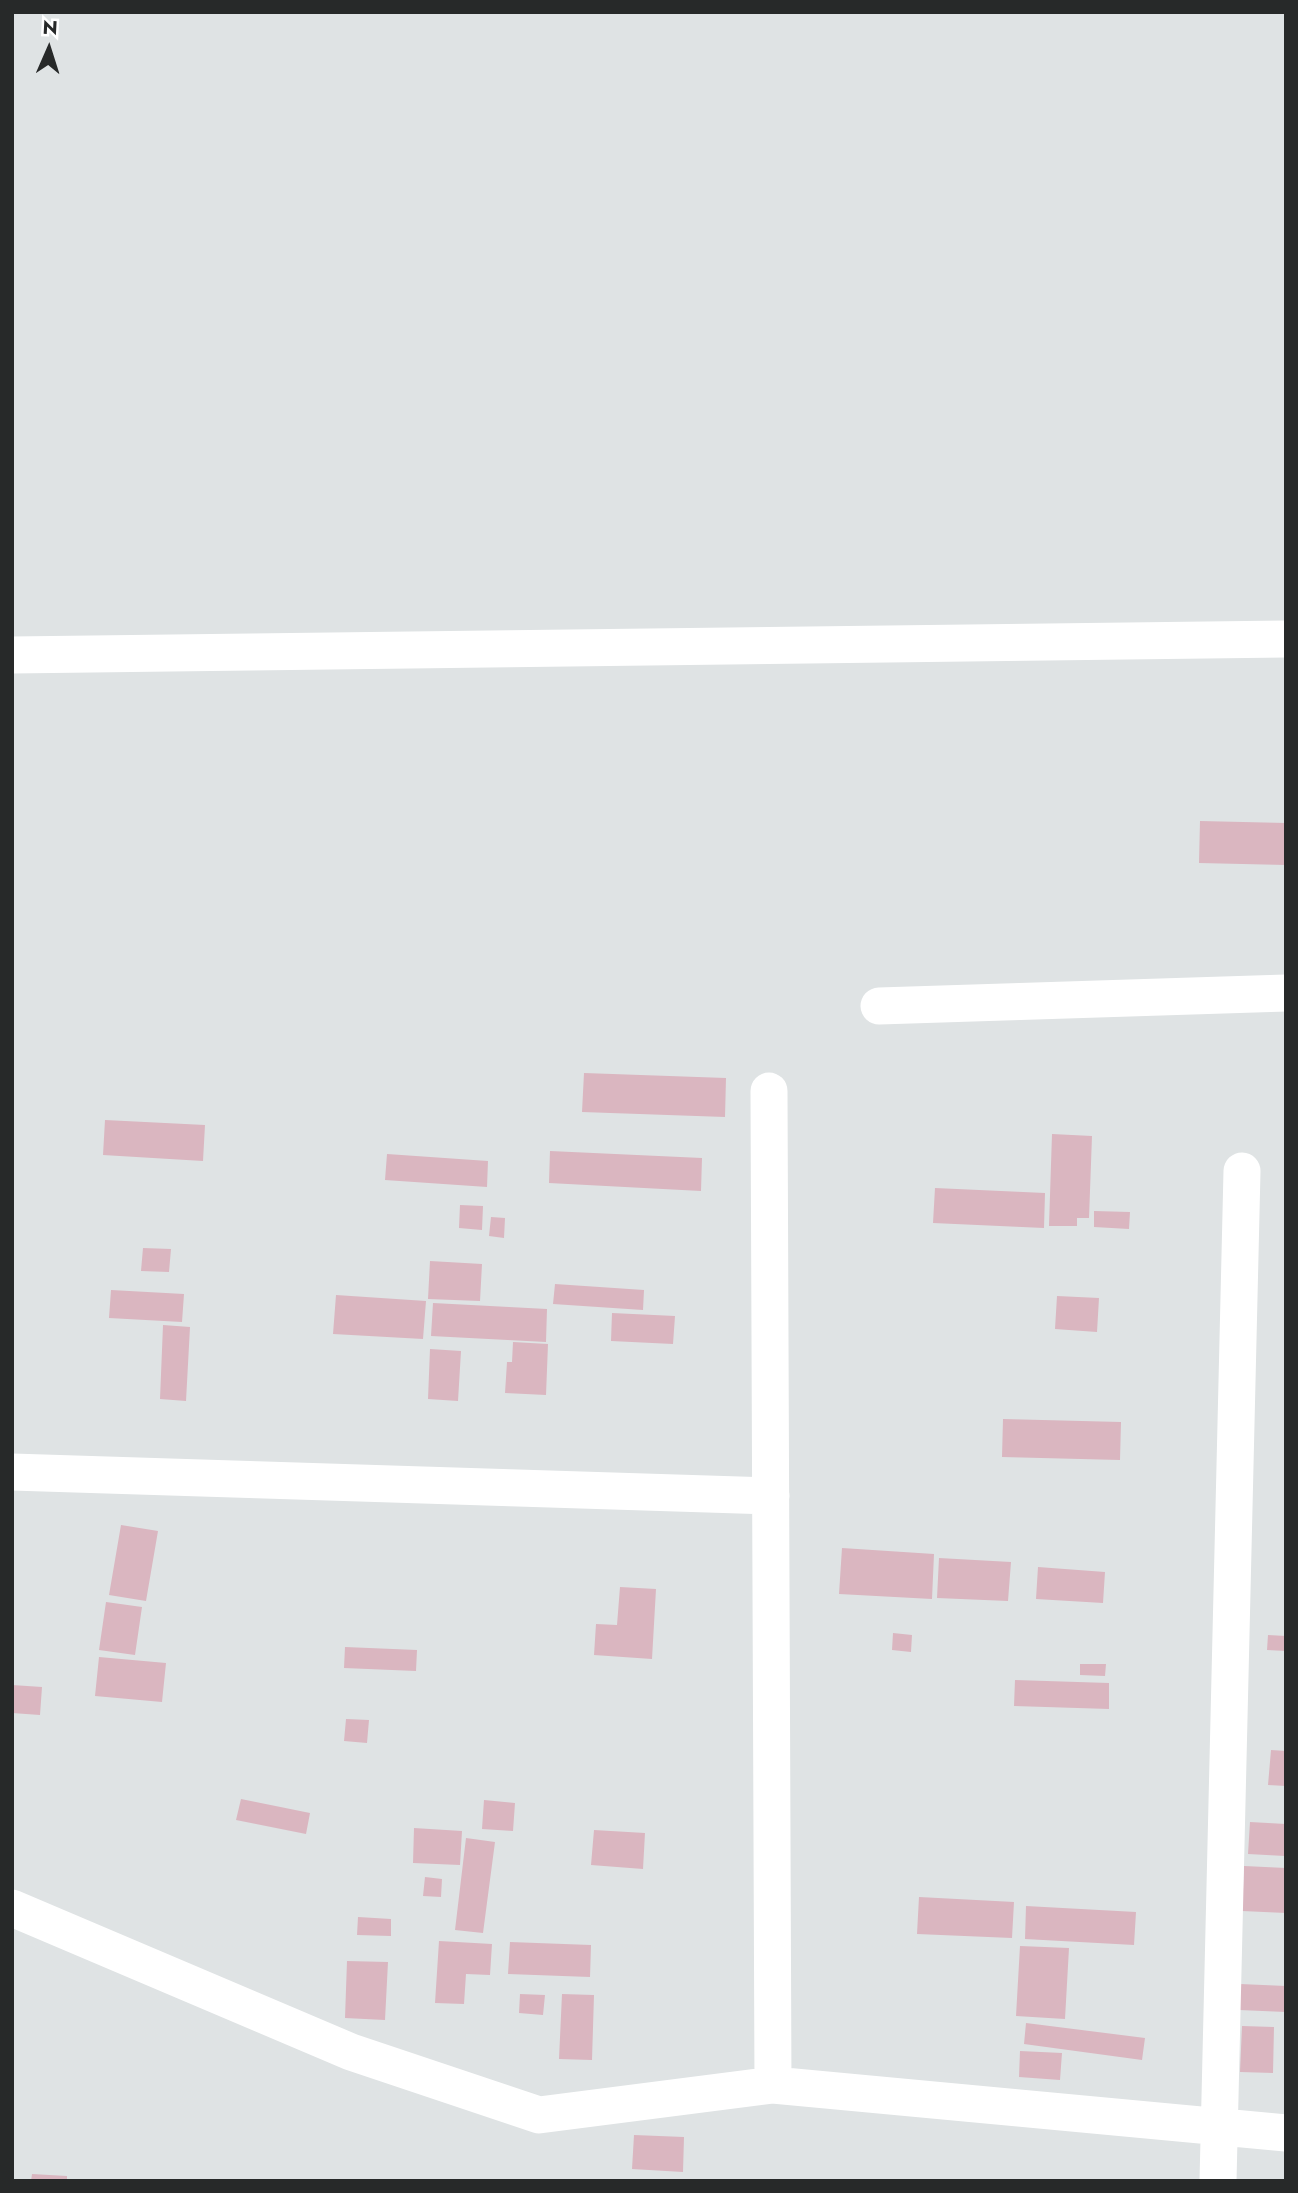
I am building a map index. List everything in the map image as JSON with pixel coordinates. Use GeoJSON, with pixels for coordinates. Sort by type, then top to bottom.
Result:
{"type":"FeatureCollection","features":[{"type":"Feature","properties":{"kind":"street"},"geometry":{"type":"LineString","coordinates":[[12,655],[1286,639]]}},
{"type":"Feature","properties":{"kind":"street"},"geometry":{"type":"LineString","coordinates":[[879,1006],[1286,993]]}},
{"type":"Feature","properties":{"kind":"street"},"geometry":{"type":"LineString","coordinates":[[769,1091],[773,2085]]}},
{"type":"Feature","properties":{"kind":"street"},"geometry":{"type":"LineString","coordinates":[[1218,2181],[1242,1171]]}},
{"type":"Feature","properties":{"kind":"street"},"geometry":{"type":"LineString","coordinates":[[12,1472],[771,1496]]}},
{"type":"Feature","properties":{"kind":"street"},"geometry":{"type":"LineString","coordinates":[[12,1908],[351,2052],[539,2115],[773,2085],[1286,2133]]}},
{"type":"Feature","properties":{"kind":"building"},"geometry":{"type":"Polygon","coordinates":[[[1200,821],[1286,823],[1286,865],[1199,863],[1200,821]]]}},
{"type":"Feature","properties":{"kind":"building"},"geometry":{"type":"Polygon","coordinates":[[[584,1073],[726,1078],[725,1117],[582,1112],[584,1073]]]}},
{"type":"Feature","properties":{"kind":"building"},"geometry":{"type":"Polygon","coordinates":[[[105,1120],[205,1125],[203,1161],[103,1155],[105,1120]]]}},
{"type":"Feature","properties":{"kind":"building"},"geometry":{"type":"Polygon","coordinates":[[[1052,1134],[1092,1136],[1089,1218],[1077,1218],[1077,1226],[1049,1226],[1052,1134]]]}},
{"type":"Feature","properties":{"kind":"building"},"geometry":{"type":"Polygon","coordinates":[[[550,1151],[702,1158],[701,1191],[549,1183],[550,1151]]]}},
{"type":"Feature","properties":{"kind":"building"},"geometry":{"type":"Polygon","coordinates":[[[387,1154],[488,1161],[487,1187],[385,1180],[387,1154]]]}},
{"type":"Feature","properties":{"kind":"building"},"geometry":{"type":"Polygon","coordinates":[[[935,1188],[1045,1193],[1044,1228],[933,1223],[935,1188]]]}},
{"type":"Feature","properties":{"kind":"building"},"geometry":{"type":"Polygon","coordinates":[[[460,1205],[483,1206],[482,1230],[459,1228],[460,1205]]]}},
{"type":"Feature","properties":{"kind":"building"},"geometry":{"type":"Polygon","coordinates":[[[1094,1211],[1130,1212],[1129,1229],[1094,1227],[1094,1211]]]}},
{"type":"Feature","properties":{"kind":"building"},"geometry":{"type":"Polygon","coordinates":[[[491,1217],[505,1218],[504,1238],[489,1236],[491,1217]]]}},
{"type":"Feature","properties":{"kind":"building"},"geometry":{"type":"Polygon","coordinates":[[[143,1248],[171,1249],[169,1272],[141,1271],[143,1248]]]}},
{"type":"Feature","properties":{"kind":"building"},"geometry":{"type":"Polygon","coordinates":[[[430,1261],[482,1264],[480,1301],[428,1299],[430,1261]]]}},
{"type":"Feature","properties":{"kind":"building"},"geometry":{"type":"Polygon","coordinates":[[[555,1284],[644,1290],[643,1310],[553,1304],[555,1284]]]}},
{"type":"Feature","properties":{"kind":"building"},"geometry":{"type":"Polygon","coordinates":[[[111,1290],[184,1294],[182,1322],[109,1318],[111,1290]]]}},
{"type":"Feature","properties":{"kind":"building"},"geometry":{"type":"Polygon","coordinates":[[[336,1295],[426,1301],[423,1339],[333,1334],[336,1295]]]}},
{"type":"Feature","properties":{"kind":"building"},"geometry":{"type":"Polygon","coordinates":[[[1057,1296],[1099,1298],[1097,1332],[1055,1329],[1057,1296]]]}},
{"type":"Feature","properties":{"kind":"building"},"geometry":{"type":"Polygon","coordinates":[[[433,1303],[547,1309],[546,1342],[431,1336],[433,1303]]]}},
{"type":"Feature","properties":{"kind":"building"},"geometry":{"type":"Polygon","coordinates":[[[612,1313],[675,1316],[673,1344],[611,1341],[612,1313]]]}},
{"type":"Feature","properties":{"kind":"building"},"geometry":{"type":"Polygon","coordinates":[[[163,1325],[190,1327],[186,1401],[160,1399],[163,1325]]]}},
{"type":"Feature","properties":{"kind":"building"},"geometry":{"type":"Polygon","coordinates":[[[513,1342],[548,1344],[546,1395],[505,1393],[507,1362],[512,1362],[513,1342]]]}},
{"type":"Feature","properties":{"kind":"building"},"geometry":{"type":"Polygon","coordinates":[[[430,1349],[461,1351],[458,1401],[428,1399],[430,1349]]]}},
{"type":"Feature","properties":{"kind":"building"},"geometry":{"type":"Polygon","coordinates":[[[1003,1419],[1121,1422],[1120,1460],[1002,1457],[1003,1419]]]}},
{"type":"Feature","properties":{"kind":"building"},"geometry":{"type":"Polygon","coordinates":[[[121,1525],[158,1531],[146,1601],[109,1595],[121,1525]]]}},
{"type":"Feature","properties":{"kind":"building"},"geometry":{"type":"Polygon","coordinates":[[[842,1548],[934,1554],[932,1599],[839,1594],[842,1548]]]}},
{"type":"Feature","properties":{"kind":"building"},"geometry":{"type":"Polygon","coordinates":[[[939,1558],[1011,1562],[1008,1601],[937,1598],[939,1558]]]}},
{"type":"Feature","properties":{"kind":"building"},"geometry":{"type":"Polygon","coordinates":[[[1038,1567],[1105,1572],[1103,1603],[1036,1599],[1038,1567]]]}},
{"type":"Feature","properties":{"kind":"building"},"geometry":{"type":"Polygon","coordinates":[[[620,1587],[656,1589],[652,1659],[594,1655],[596,1624],[617,1625],[620,1587]]]}},
{"type":"Feature","properties":{"kind":"building"},"geometry":{"type":"Polygon","coordinates":[[[106,1602],[142,1607],[135,1655],[99,1650],[106,1602]]]}},
{"type":"Feature","properties":{"kind":"building"},"geometry":{"type":"Polygon","coordinates":[[[893,1633],[912,1635],[911,1652],[892,1650],[893,1633]]]}},
{"type":"Feature","properties":{"kind":"building"},"geometry":{"type":"Polygon","coordinates":[[[1268,1635],[1286,1636],[1286,1651],[1267,1650],[1268,1635]]]}},
{"type":"Feature","properties":{"kind":"building"},"geometry":{"type":"Polygon","coordinates":[[[345,1647],[417,1650],[416,1671],[344,1668],[345,1647]]]}},
{"type":"Feature","properties":{"kind":"building"},"geometry":{"type":"Polygon","coordinates":[[[99,1657],[166,1663],[162,1702],[95,1696],[99,1657]]]}},
{"type":"Feature","properties":{"kind":"building"},"geometry":{"type":"Polygon","coordinates":[[[1080,1664],[1106,1664],[1105,1676],[1080,1675],[1080,1664]]]}},
{"type":"Feature","properties":{"kind":"building"},"geometry":{"type":"Polygon","coordinates":[[[1015,1680],[1109,1683],[1109,1709],[1014,1706],[1015,1680]]]}},
{"type":"Feature","properties":{"kind":"building"},"geometry":{"type":"Polygon","coordinates":[[[12,1685],[42,1687],[40,1715],[12,1713],[12,1685]]]}},
{"type":"Feature","properties":{"kind":"building"},"geometry":{"type":"Polygon","coordinates":[[[346,1719],[369,1720],[367,1743],[344,1741],[346,1719]]]}},
{"type":"Feature","properties":{"kind":"building"},"geometry":{"type":"Polygon","coordinates":[[[1271,1750],[1286,1751],[1286,1786],[1268,1785],[1271,1750]]]}},
{"type":"Feature","properties":{"kind":"building"},"geometry":{"type":"Polygon","coordinates":[[[241,1799],[310,1813],[306,1834],[236,1820],[241,1799]]]}},
{"type":"Feature","properties":{"kind":"building"},"geometry":{"type":"Polygon","coordinates":[[[484,1800],[515,1803],[513,1831],[482,1829],[484,1800]]]}},
{"type":"Feature","properties":{"kind":"building"},"geometry":{"type":"Polygon","coordinates":[[[1250,1822],[1286,1824],[1285,1856],[1248,1854],[1250,1822]]]}},
{"type":"Feature","properties":{"kind":"building"},"geometry":{"type":"Polygon","coordinates":[[[414,1828],[462,1831],[460,1865],[413,1863],[414,1828]]]}},
{"type":"Feature","properties":{"kind":"building"},"geometry":{"type":"Polygon","coordinates":[[[594,1830],[645,1833],[643,1869],[591,1865],[594,1830]]]}},
{"type":"Feature","properties":{"kind":"building"},"geometry":{"type":"Polygon","coordinates":[[[466,1838],[495,1842],[483,1933],[455,1930],[466,1838]]]}},
{"type":"Feature","properties":{"kind":"building"},"geometry":{"type":"Polygon","coordinates":[[[1244,1866],[1286,1868],[1286,1913],[1242,1911],[1244,1866]]]}},
{"type":"Feature","properties":{"kind":"building"},"geometry":{"type":"Polygon","coordinates":[[[425,1877],[442,1879],[441,1897],[423,1896],[425,1877]]]}},
{"type":"Feature","properties":{"kind":"building"},"geometry":{"type":"Polygon","coordinates":[[[919,1897],[1014,1902],[1012,1938],[917,1934],[919,1897]]]}},
{"type":"Feature","properties":{"kind":"building"},"geometry":{"type":"Polygon","coordinates":[[[1026,1906],[1136,1912],[1134,1945],[1025,1939],[1026,1906]]]}},
{"type":"Feature","properties":{"kind":"building"},"geometry":{"type":"Polygon","coordinates":[[[358,1917],[391,1919],[391,1936],[357,1935],[358,1917]]]}},
{"type":"Feature","properties":{"kind":"building"},"geometry":{"type":"Polygon","coordinates":[[[439,1941],[492,1944],[490,1975],[466,1974],[464,2004],[435,2003],[439,1941]]]}},
{"type":"Feature","properties":{"kind":"building"},"geometry":{"type":"Polygon","coordinates":[[[510,1942],[591,1945],[590,1977],[508,1974],[510,1942]]]}},
{"type":"Feature","properties":{"kind":"building"},"geometry":{"type":"Polygon","coordinates":[[[1020,1946],[1069,1948],[1065,2019],[1016,2016],[1020,1946]]]}},
{"type":"Feature","properties":{"kind":"building"},"geometry":{"type":"Polygon","coordinates":[[[347,1961],[388,1962],[385,2020],[345,2018],[347,1961]]]}},
{"type":"Feature","properties":{"kind":"building"},"geometry":{"type":"Polygon","coordinates":[[[1240,1984],[1286,1986],[1286,2012],[1239,2010],[1240,1984]]]}},
{"type":"Feature","properties":{"kind":"building"},"geometry":{"type":"Polygon","coordinates":[[[520,1994],[545,1995],[543,2015],[519,2013],[520,1994]]]}},
{"type":"Feature","properties":{"kind":"building"},"geometry":{"type":"Polygon","coordinates":[[[562,1994],[594,1995],[592,2060],[559,2059],[562,1994]]]}},
{"type":"Feature","properties":{"kind":"building"},"geometry":{"type":"Polygon","coordinates":[[[1026,2023],[1145,2038],[1142,2060],[1024,2044],[1026,2023]]]}},
{"type":"Feature","properties":{"kind":"building"},"geometry":{"type":"Polygon","coordinates":[[[1242,2026],[1274,2027],[1273,2073],[1240,2072],[1242,2026]]]}},
{"type":"Feature","properties":{"kind":"building"},"geometry":{"type":"Polygon","coordinates":[[[1020,2051],[1062,2053],[1060,2080],[1019,2077],[1020,2051]]]}},
{"type":"Feature","properties":{"kind":"building"},"geometry":{"type":"Polygon","coordinates":[[[634,2135],[684,2137],[683,2172],[632,2169],[634,2135]]]}},
{"type":"Feature","properties":{"kind":"building"},"geometry":{"type":"Polygon","coordinates":[[[32,2174],[67,2176],[67,2181],[31,2181],[32,2174]]]}}]}
